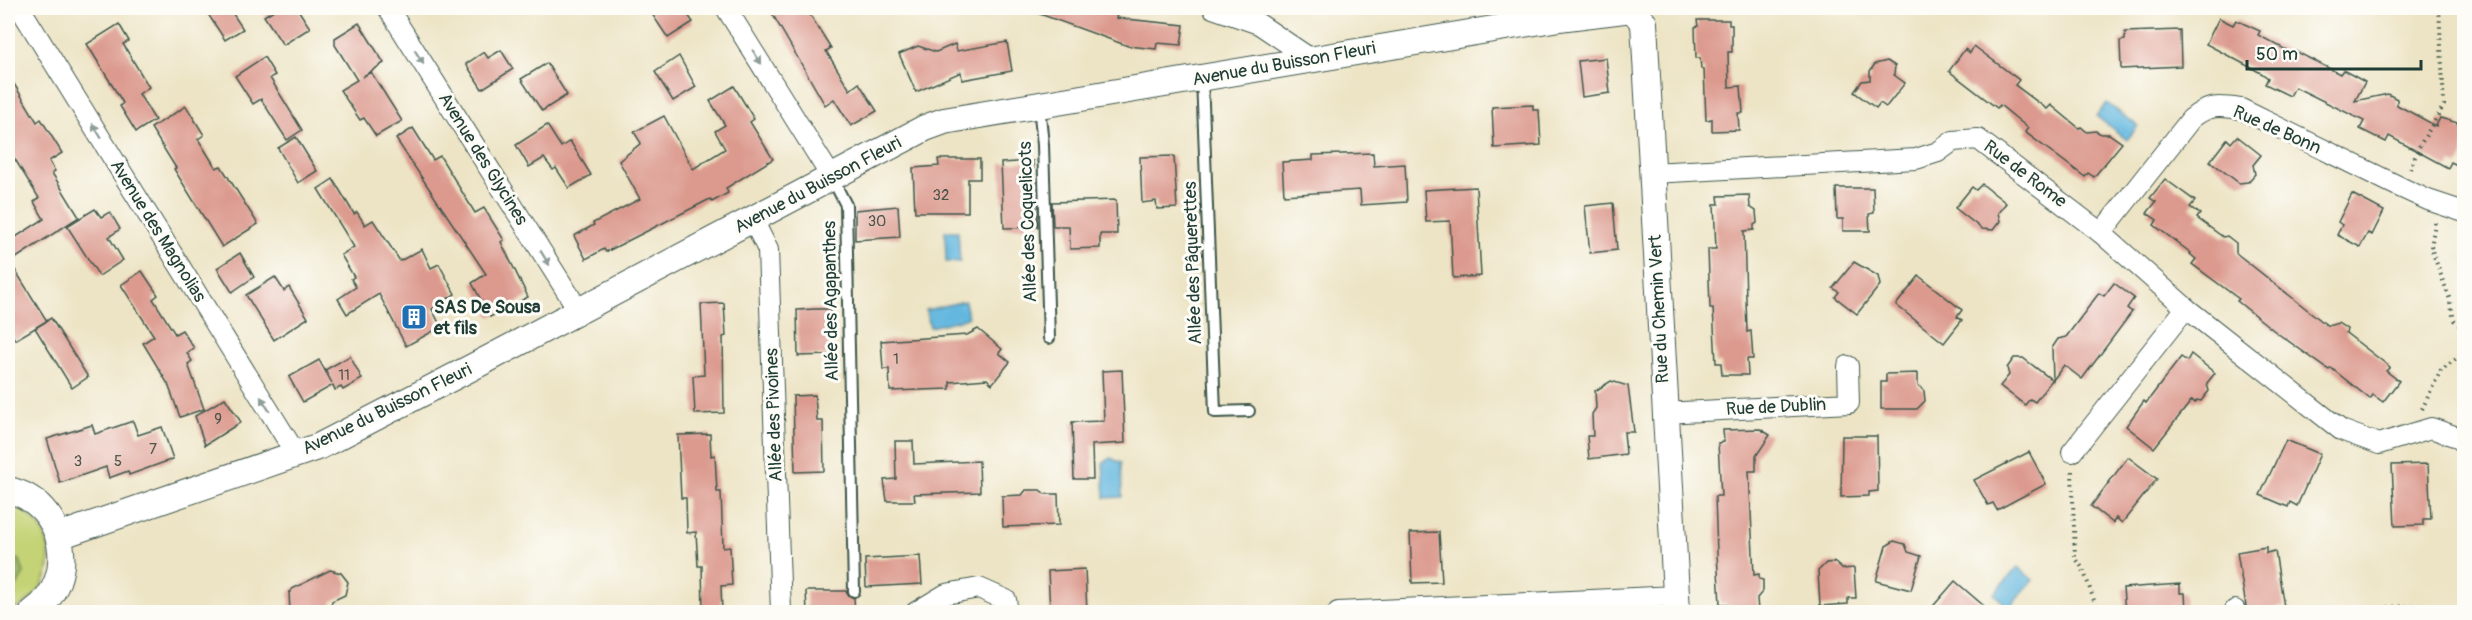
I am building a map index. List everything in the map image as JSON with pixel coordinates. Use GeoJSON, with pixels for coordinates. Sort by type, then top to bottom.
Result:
{"type":"FeatureCollection","features":[{"type":"Feature","properties":{"kind":"street","name":"Avenue des Magnolias"},"geometry":{"type":"LineString","coordinates":[[20,8],[296,454]]}},
{"type":"Feature","properties":{"kind":"street","name":"Avenue des Glycines"},"geometry":{"type":"LineString","coordinates":[[388,8],[579,311]]}},
{"type":"Feature","properties":{"kind":"street"},"geometry":{"type":"LineString","coordinates":[[726,8],[832,178]]}},
{"type":"Feature","properties":{"kind":"street"},"geometry":{"type":"LineString","coordinates":[[1213,8],[1259,24],[1311,59]]}},
{"type":"Feature","properties":{"kind":"street","name":"Avenue du Buisson Fleuri"},"geometry":{"type":"LineString","coordinates":[[59,536],[320,446],[925,128],[944,121],[1559,18],[1632,8]]}},
{"type":"Feature","properties":{"kind":"street","name":"Rue du Chemin Vert"},"geometry":{"type":"LineString","coordinates":[[1632,8],[1644,23],[1676,604]]}},
{"type":"Feature","properties":{"kind":"street","name":"Rue de Bonn"},"geometry":{"type":"LineString","coordinates":[[2101,232],[2191,119],[2202,110],[2215,105],[2241,109],[2402,188],[2464,212]]}},
{"type":"Feature","properties":{"kind":"street","name":"Rue de Rome"},"geometry":{"type":"LineString","coordinates":[[1652,173],[1916,159],[1938,152],[1953,141],[1978,139],[2101,232],[2186,308],[2341,430],[2379,444],[2431,428],[2457,437],[2464,443]]}},
{"type":"Feature","properties":{"kind":"street","name":"Allée des Pivoines"},"geometry":{"type":"LineString","coordinates":[[753,220],[768,250],[781,612]]}},
{"type":"Feature","properties":{"kind":"street"},"geometry":{"type":"LineString","coordinates":[[2072,452],[2186,308]]}},
{"type":"Feature","properties":{"kind":"street","name":"Rue de Dublin"},"geometry":{"type":"LineString","coordinates":[[1665,413],[1849,403],[1848,366]]}},
{"type":"Feature","properties":{"kind":"street"},"geometry":{"type":"LineString","coordinates":[[8,490],[18,492],[36,502],[50,517],[59,536],[63,555],[61,574],[53,592],[41,607],[33,612]]}},
{"type":"Feature","properties":{"kind":"street"},"geometry":{"type":"LineString","coordinates":[[916,612],[946,594],[979,588],[1006,600],[1008,612]]}},
{"type":"Feature","properties":{"kind":"street"},"geometry":{"type":"LineString","coordinates":[[1338,612],[1676,604]]}},
{"type":"Feature","properties":{"kind":"lane","name":"Allée des Pâquerettes"},"geometry":{"type":"LineString","coordinates":[[1202,78],[1215,412],[1249,411]]}},
{"type":"Feature","properties":{"kind":"lane","name":"Allée des Coquelicots"},"geometry":{"type":"LineString","coordinates":[[1039,105],[1043,145],[1049,338]]}},
{"type":"Feature","properties":{"kind":"lane","name":"Allée des Agapanthes"},"geometry":{"type":"LineString","coordinates":[[832,178],[846,205],[854,591]]}},
{"type":"Feature","properties":{"kind":"path"},"geometry":{"type":"LineString","coordinates":[[2402,188],[2419,147],[2444,105],[2439,8]]}},
{"type":"Feature","properties":{"kind":"path"},"geometry":{"type":"LineString","coordinates":[[2438,203],[2431,248],[2449,297],[2454,320],[2464,330]]}},
{"type":"Feature","properties":{"kind":"path"},"geometry":{"type":"LineString","coordinates":[[2408,435],[2441,370],[2463,354],[2464,350]]}},
{"type":"Feature","properties":{"kind":"path"},"geometry":{"type":"LineString","coordinates":[[2072,452],[2075,557],[2083,569],[2098,612]]}},
{"type":"Feature","properties":{"kind":"path"},"geometry":{"type":"LineString","coordinates":[[2364,612],[2385,606],[2433,607],[2464,611]]}},
{"type":"Feature","properties":{"kind":"green space"},"geometry":{"type":"Polygon","coordinates":[[[8,503],[26,513],[39,526],[47,541],[49,558],[47,574],[39,590],[26,603],[8,612],[8,584],[13,587],[12,558],[8,562],[8,503]]]}},
{"type":"Feature","properties":{"kind":"green space"},"geometry":{"type":"Polygon","coordinates":[[[12,558],[20,560],[24,573],[17,586],[8,584],[8,562],[12,558]]]}},
{"type":"Feature","properties":{"kind":"water"},"geometry":{"type":"Polygon","coordinates":[[[2107,103],[2138,126],[2127,140],[2096,116],[2107,103]]]}},
{"type":"Feature","properties":{"kind":"water"},"geometry":{"type":"Polygon","coordinates":[[[945,231],[958,231],[960,262],[946,262],[945,231]]]}},
{"type":"Feature","properties":{"kind":"water"},"geometry":{"type":"Polygon","coordinates":[[[965,301],[968,318],[930,327],[926,310],[965,301]]]}},
{"type":"Feature","properties":{"kind":"water"},"geometry":{"type":"Polygon","coordinates":[[[1111,458],[1121,463],[1122,497],[1105,498],[1103,463],[1111,458]]]}},
{"type":"Feature","properties":{"kind":"water"},"geometry":{"type":"Polygon","coordinates":[[[2018,567],[2033,580],[2009,608],[1994,594],[2018,567]]]}},
{"type":"Feature","properties":{"kind":"building"},"geometry":{"type":"Polygon","coordinates":[[[204,8],[229,8],[243,29],[225,40],[204,8]]]}},
{"type":"Feature","properties":{"kind":"building"},"geometry":{"type":"Polygon","coordinates":[[[277,8],[297,8],[310,28],[283,45],[264,16],[277,8]]]}},
{"type":"Feature","properties":{"kind":"building"},"geometry":{"type":"Polygon","coordinates":[[[648,8],[683,8],[693,22],[668,38],[648,8]]]}},
{"type":"Feature","properties":{"kind":"building"},"geometry":{"type":"Polygon","coordinates":[[[769,8],[806,8],[831,48],[826,51],[850,90],[859,83],[877,111],[851,126],[834,99],[825,105],[769,8]]]}},
{"type":"Feature","properties":{"kind":"building"},"geometry":{"type":"Polygon","coordinates":[[[1029,8],[1119,8],[1116,18],[1184,25],[1181,45],[1157,43],[1156,49],[1128,46],[1029,10],[1029,8]]]}},
{"type":"Feature","properties":{"kind":"building"},"geometry":{"type":"Polygon","coordinates":[[[2219,18],[2233,25],[2236,20],[2260,31],[2258,35],[2290,52],[2295,51],[2340,74],[2343,70],[2365,82],[2355,101],[2388,94],[2397,99],[2397,105],[2436,126],[2440,118],[2458,123],[2459,128],[2464,130],[2464,155],[2459,166],[2451,162],[2448,168],[2389,136],[2386,142],[2360,129],[2364,121],[2295,87],[2290,96],[2265,84],[2268,78],[2261,73],[2206,44],[2219,18]]]}},
{"type":"Feature","properties":{"kind":"building"},"geometry":{"type":"Polygon","coordinates":[[[1697,20],[1729,20],[1729,25],[1732,25],[1732,52],[1728,52],[1729,87],[1741,86],[1743,113],[1738,113],[1739,130],[1712,131],[1712,119],[1706,120],[1704,69],[1701,69],[1700,58],[1696,58],[1695,27],[1698,26],[1697,20]]]}},
{"type":"Feature","properties":{"kind":"building"},"geometry":{"type":"Polygon","coordinates":[[[359,23],[384,63],[362,77],[371,72],[402,121],[376,136],[364,118],[360,120],[340,90],[357,80],[335,45],[335,38],[359,23]]]}},
{"type":"Feature","properties":{"kind":"building"},"geometry":{"type":"Polygon","coordinates":[[[119,24],[129,41],[123,44],[149,87],[139,94],[155,120],[136,132],[120,106],[123,103],[87,44],[119,24]]]}},
{"type":"Feature","properties":{"kind":"building"},"geometry":{"type":"Polygon","coordinates":[[[2180,30],[2181,66],[2121,69],[2120,41],[2125,40],[2125,32],[2180,30]]]}},
{"type":"Feature","properties":{"kind":"building"},"geometry":{"type":"Polygon","coordinates":[[[1007,42],[1012,71],[962,80],[961,72],[916,92],[899,54],[918,46],[936,52],[955,44],[957,51],[1007,42]]]}},
{"type":"Feature","properties":{"kind":"building"},"geometry":{"type":"Polygon","coordinates":[[[1974,46],[2019,80],[2015,85],[2047,109],[2051,105],[2079,128],[2087,132],[2096,131],[2109,134],[2122,143],[2094,177],[2088,173],[2085,177],[2025,132],[2028,128],[2000,105],[1997,108],[1949,71],[1965,49],[1970,53],[1974,46]]]}},
{"type":"Feature","properties":{"kind":"building"},"geometry":{"type":"Polygon","coordinates":[[[501,50],[513,69],[482,89],[466,64],[484,52],[488,58],[501,50]]]}},
{"type":"Feature","properties":{"kind":"building"},"geometry":{"type":"Polygon","coordinates":[[[679,56],[696,87],[673,101],[655,72],[679,56]]]}},
{"type":"Feature","properties":{"kind":"building"},"geometry":{"type":"Polygon","coordinates":[[[264,57],[275,75],[270,78],[302,130],[287,140],[261,99],[253,104],[235,76],[264,57]]]}},
{"type":"Feature","properties":{"kind":"building"},"geometry":{"type":"Polygon","coordinates":[[[1606,58],[1610,93],[1582,97],[1578,61],[1606,58]]]}},
{"type":"Feature","properties":{"kind":"building"},"geometry":{"type":"Polygon","coordinates":[[[1887,61],[1895,66],[1894,75],[1905,83],[1886,107],[1880,103],[1876,108],[1854,92],[1862,81],[1870,80],[1870,71],[1875,64],[1887,61]]]}},
{"type":"Feature","properties":{"kind":"building"},"geometry":{"type":"Polygon","coordinates":[[[547,63],[567,95],[542,111],[521,79],[547,63]]]}},
{"type":"Feature","properties":{"kind":"building"},"geometry":{"type":"Polygon","coordinates":[[[8,74],[37,122],[41,119],[62,153],[49,161],[55,171],[52,173],[79,217],[10,262],[47,321],[15,340],[8,328],[8,242],[44,219],[34,202],[39,198],[8,148],[8,74]]]}},
{"type":"Feature","properties":{"kind":"building"},"geometry":{"type":"Polygon","coordinates":[[[734,86],[754,119],[750,122],[773,159],[726,188],[728,193],[712,202],[710,199],[606,252],[604,249],[586,259],[574,236],[594,225],[593,223],[640,199],[619,161],[641,143],[634,132],[664,116],[693,169],[725,149],[715,131],[725,125],[710,101],[734,86]]]}},
{"type":"Feature","properties":{"kind":"building"},"geometry":{"type":"Polygon","coordinates":[[[1533,105],[1533,110],[1539,110],[1541,145],[1494,148],[1492,107],[1533,105]]]}},
{"type":"Feature","properties":{"kind":"building"},"geometry":{"type":"Polygon","coordinates":[[[186,106],[204,135],[198,139],[216,168],[221,166],[258,224],[222,247],[151,128],[186,106]]]}},
{"type":"Feature","properties":{"kind":"building"},"geometry":{"type":"Polygon","coordinates":[[[547,125],[561,147],[570,141],[591,175],[569,188],[556,168],[553,170],[544,158],[529,167],[516,145],[547,125]]]}},
{"type":"Feature","properties":{"kind":"building"},"geometry":{"type":"Polygon","coordinates":[[[413,128],[433,160],[440,156],[475,213],[484,208],[504,240],[501,242],[528,297],[490,317],[472,283],[486,274],[396,139],[413,128]]]}},
{"type":"Feature","properties":{"kind":"building"},"geometry":{"type":"Polygon","coordinates":[[[2237,136],[2261,155],[2253,165],[2255,174],[2248,182],[2239,183],[2210,161],[2227,139],[2231,143],[2237,136]]]}},
{"type":"Feature","properties":{"kind":"building"},"geometry":{"type":"Polygon","coordinates":[[[296,137],[317,171],[298,183],[278,148],[296,137]]]}},
{"type":"Feature","properties":{"kind":"building"},"geometry":{"type":"Polygon","coordinates":[[[1373,153],[1374,166],[1405,164],[1407,202],[1361,205],[1360,190],[1284,195],[1282,162],[1313,160],[1313,155],[1373,153]]]}},
{"type":"Feature","properties":{"kind":"building"},"geometry":{"type":"Polygon","coordinates":[[[1174,156],[1177,208],[1157,209],[1156,201],[1142,203],[1140,157],[1174,156]]]}},
{"type":"Feature","properties":{"kind":"building"},"geometry":{"type":"Polygon","coordinates":[[[938,159],[980,159],[980,179],[968,179],[968,212],[915,212],[913,168],[939,166],[938,159]]]}},
{"type":"Feature","properties":{"kind":"building"},"geometry":{"type":"Polygon","coordinates":[[[1033,161],[1038,227],[1004,228],[1001,163],[1033,161]]]}},
{"type":"Feature","properties":{"kind":"building"},"geometry":{"type":"Polygon","coordinates":[[[333,179],[354,214],[357,212],[365,225],[373,220],[400,261],[422,249],[431,268],[439,264],[455,294],[432,309],[441,327],[406,346],[379,294],[347,314],[338,299],[356,287],[351,279],[354,277],[341,255],[354,247],[318,189],[333,179]]]}},
{"type":"Feature","properties":{"kind":"building"},"geometry":{"type":"Polygon","coordinates":[[[2165,179],[2195,201],[2190,207],[2200,214],[2197,218],[2223,237],[2227,236],[2236,243],[2236,253],[2328,326],[2338,323],[2347,329],[2346,333],[2390,367],[2386,371],[2399,381],[2383,402],[2373,395],[2370,399],[2331,368],[2329,370],[2277,333],[2237,301],[2239,299],[2192,264],[2196,259],[2191,253],[2154,225],[2157,220],[2147,213],[2156,202],[2150,198],[2165,179]]]}},
{"type":"Feature","properties":{"kind":"building"},"geometry":{"type":"Polygon","coordinates":[[[1982,184],[2006,203],[1998,213],[2000,221],[1993,230],[1982,229],[1955,208],[1972,187],[1976,190],[1982,184]]]}},
{"type":"Feature","properties":{"kind":"building"},"geometry":{"type":"Polygon","coordinates":[[[1476,187],[1481,276],[1453,278],[1450,221],[1426,222],[1424,190],[1476,187]]]}},
{"type":"Feature","properties":{"kind":"building"},"geometry":{"type":"Polygon","coordinates":[[[1836,188],[1873,188],[1874,213],[1869,214],[1870,231],[1843,231],[1843,219],[1837,219],[1836,188]]]}},
{"type":"Feature","properties":{"kind":"building"},"geometry":{"type":"Polygon","coordinates":[[[2352,194],[2384,211],[2372,235],[2368,233],[2360,247],[2337,235],[2342,225],[2338,222],[2352,194]]]}},
{"type":"Feature","properties":{"kind":"building"},"geometry":{"type":"Polygon","coordinates":[[[1749,195],[1750,207],[1756,211],[1757,223],[1754,225],[1754,230],[1744,231],[1747,332],[1751,331],[1753,359],[1747,359],[1748,375],[1722,375],[1721,363],[1716,363],[1713,308],[1710,308],[1708,249],[1716,249],[1714,204],[1719,204],[1718,196],[1749,195]]]}},
{"type":"Feature","properties":{"kind":"building"},"geometry":{"type":"Polygon","coordinates":[[[1116,200],[1117,234],[1100,234],[1100,248],[1070,249],[1069,226],[1053,226],[1052,202],[1116,200]]]}},
{"type":"Feature","properties":{"kind":"building"},"geometry":{"type":"Polygon","coordinates":[[[1613,203],[1617,250],[1590,253],[1585,206],[1613,203]]]}},
{"type":"Feature","properties":{"kind":"building"},"geometry":{"type":"Polygon","coordinates":[[[898,206],[900,237],[855,240],[855,210],[898,206]]]}},
{"type":"Feature","properties":{"kind":"building"},"geometry":{"type":"Polygon","coordinates":[[[95,209],[101,217],[110,212],[120,229],[109,237],[123,260],[99,276],[67,226],[95,209]]]}},
{"type":"Feature","properties":{"kind":"building"},"geometry":{"type":"Polygon","coordinates":[[[240,253],[254,277],[232,292],[217,268],[240,253]]]}},
{"type":"Feature","properties":{"kind":"building"},"geometry":{"type":"Polygon","coordinates":[[[1854,262],[1878,276],[1880,285],[1857,314],[1835,297],[1839,292],[1833,288],[1854,262]]]}},
{"type":"Feature","properties":{"kind":"building"},"geometry":{"type":"Polygon","coordinates":[[[142,271],[158,295],[153,299],[175,334],[182,330],[194,348],[187,353],[192,361],[188,364],[204,409],[180,417],[168,384],[143,343],[154,336],[121,285],[142,271]]]}},
{"type":"Feature","properties":{"kind":"building"},"geometry":{"type":"Polygon","coordinates":[[[1919,276],[1962,310],[1957,317],[1962,320],[1944,343],[1896,305],[1919,276]]]}},
{"type":"Feature","properties":{"kind":"building"},"geometry":{"type":"Polygon","coordinates":[[[275,277],[284,291],[289,287],[308,318],[274,340],[246,295],[275,277]]]}},
{"type":"Feature","properties":{"kind":"building"},"geometry":{"type":"Polygon","coordinates":[[[2114,283],[2134,298],[2127,308],[2132,312],[2082,379],[2064,365],[2053,380],[2052,348],[2058,339],[2066,337],[2099,293],[2104,296],[2114,283]]]}},
{"type":"Feature","properties":{"kind":"building"},"geometry":{"type":"Polygon","coordinates":[[[724,303],[726,336],[723,337],[724,413],[695,414],[693,376],[704,375],[701,304],[724,303]]]}},
{"type":"Feature","properties":{"kind":"building"},"geometry":{"type":"Polygon","coordinates":[[[831,309],[832,355],[798,356],[797,310],[831,309]]]}},
{"type":"Feature","properties":{"kind":"building"},"geometry":{"type":"Polygon","coordinates":[[[51,318],[88,377],[72,388],[35,328],[51,318]]]}},
{"type":"Feature","properties":{"kind":"building"},"geometry":{"type":"Polygon","coordinates":[[[978,329],[1002,349],[999,353],[1010,362],[992,384],[987,379],[950,382],[950,389],[890,391],[889,369],[883,369],[881,341],[967,335],[978,329]]]}},
{"type":"Feature","properties":{"kind":"building"},"geometry":{"type":"Polygon","coordinates":[[[2191,354],[2215,373],[2207,383],[2209,391],[2201,401],[2197,400],[2195,403],[2192,400],[2154,448],[2126,426],[2181,357],[2187,361],[2191,354]]]}},
{"type":"Feature","properties":{"kind":"building"},"geometry":{"type":"Polygon","coordinates":[[[350,356],[362,379],[343,390],[341,387],[335,390],[333,385],[303,402],[289,377],[319,360],[332,383],[325,370],[350,356]]]}},
{"type":"Feature","properties":{"kind":"building"},"geometry":{"type":"Polygon","coordinates":[[[2014,358],[2023,358],[2052,380],[2035,402],[2030,399],[2025,405],[2000,386],[2009,375],[2007,368],[2014,358]]]}},
{"type":"Feature","properties":{"kind":"building"},"geometry":{"type":"Polygon","coordinates":[[[1122,370],[1125,443],[1092,445],[1093,479],[1074,479],[1072,422],[1104,421],[1102,371],[1122,370]]]}},
{"type":"Feature","properties":{"kind":"building"},"geometry":{"type":"Polygon","coordinates":[[[1918,373],[1918,385],[1924,391],[1925,401],[1917,409],[1881,409],[1881,382],[1886,382],[1886,374],[1918,373]]]}},
{"type":"Feature","properties":{"kind":"building"},"geometry":{"type":"Polygon","coordinates":[[[1611,381],[1628,386],[1634,432],[1624,432],[1626,454],[1589,459],[1587,436],[1593,436],[1592,414],[1596,408],[1595,391],[1611,381]]]}},
{"type":"Feature","properties":{"kind":"building"},"geometry":{"type":"Polygon","coordinates":[[[815,395],[817,421],[823,421],[824,471],[795,472],[793,396],[815,395]]]}},
{"type":"Feature","properties":{"kind":"building"},"geometry":{"type":"Polygon","coordinates":[[[225,398],[241,422],[205,445],[195,416],[225,398]]]}},
{"type":"Feature","properties":{"kind":"building"},"geometry":{"type":"Polygon","coordinates":[[[133,421],[138,435],[162,427],[173,459],[129,475],[128,471],[109,478],[106,467],[60,483],[47,439],[92,425],[95,434],[133,421]]]}},
{"type":"Feature","properties":{"kind":"building"},"geometry":{"type":"Polygon","coordinates":[[[1760,429],[1770,435],[1756,456],[1756,471],[1749,471],[1754,575],[1759,574],[1759,579],[1763,580],[1763,591],[1757,598],[1758,611],[1727,612],[1727,604],[1720,604],[1717,554],[1715,496],[1721,496],[1718,443],[1724,442],[1723,430],[1760,429]]]}},
{"type":"Feature","properties":{"kind":"building"},"geometry":{"type":"Polygon","coordinates":[[[710,434],[711,456],[715,455],[717,492],[721,492],[723,548],[730,547],[732,585],[721,586],[722,612],[703,612],[702,566],[698,566],[696,532],[687,533],[686,498],[681,498],[678,435],[710,434]]]}},
{"type":"Feature","properties":{"kind":"building"},"geometry":{"type":"Polygon","coordinates":[[[1842,436],[1877,436],[1878,491],[1869,492],[1869,496],[1841,497],[1842,436]]]}},
{"type":"Feature","properties":{"kind":"building"},"geometry":{"type":"Polygon","coordinates":[[[2286,440],[2320,454],[2297,506],[2290,502],[2288,507],[2260,495],[2286,440]]]}},
{"type":"Feature","properties":{"kind":"building"},"geometry":{"type":"Polygon","coordinates":[[[895,441],[913,441],[914,464],[979,461],[980,492],[914,494],[915,501],[887,501],[884,480],[896,479],[895,441]]]}},
{"type":"Feature","properties":{"kind":"building"},"geometry":{"type":"Polygon","coordinates":[[[2029,452],[2046,484],[1997,510],[1993,503],[1988,505],[1974,480],[2029,452]]]}},
{"type":"Feature","properties":{"kind":"building"},"geometry":{"type":"Polygon","coordinates":[[[2128,457],[2157,479],[2122,523],[2116,518],[2113,523],[2091,506],[2128,457]]]}},
{"type":"Feature","properties":{"kind":"building"},"geometry":{"type":"Polygon","coordinates":[[[2428,464],[2431,519],[2423,519],[2423,525],[2395,526],[2392,465],[2428,464]]]}},
{"type":"Feature","properties":{"kind":"building"},"geometry":{"type":"Polygon","coordinates":[[[1026,490],[1058,494],[1059,525],[1003,527],[1002,496],[1022,495],[1026,490]]]}},
{"type":"Feature","properties":{"kind":"building"},"geometry":{"type":"Polygon","coordinates":[[[1439,532],[1442,582],[1412,583],[1410,533],[1439,532]]]}},
{"type":"Feature","properties":{"kind":"building"},"geometry":{"type":"Polygon","coordinates":[[[1894,541],[1905,544],[1908,552],[1921,556],[1911,590],[1876,581],[1886,546],[1894,541]]]}},
{"type":"Feature","properties":{"kind":"building"},"geometry":{"type":"Polygon","coordinates":[[[2266,547],[2266,553],[2275,551],[2284,607],[2247,612],[2237,552],[2266,547]]]}},
{"type":"Feature","properties":{"kind":"building"},"geometry":{"type":"Polygon","coordinates":[[[920,556],[922,584],[866,587],[865,559],[920,556]]]}},
{"type":"Feature","properties":{"kind":"building"},"geometry":{"type":"Polygon","coordinates":[[[1834,562],[1842,569],[1854,568],[1856,598],[1848,598],[1848,604],[1820,606],[1818,571],[1826,563],[1834,562]]]}},
{"type":"Feature","properties":{"kind":"building"},"geometry":{"type":"Polygon","coordinates":[[[1085,569],[1087,612],[1050,612],[1048,571],[1085,569]]]}},
{"type":"Feature","properties":{"kind":"building"},"geometry":{"type":"Polygon","coordinates":[[[330,570],[341,573],[348,582],[345,595],[332,601],[329,612],[290,612],[289,593],[292,589],[330,570]]]}},
{"type":"Feature","properties":{"kind":"building"},"geometry":{"type":"Polygon","coordinates":[[[1955,581],[1991,612],[1928,612],[1955,581]]]}},
{"type":"Feature","properties":{"kind":"building"},"geometry":{"type":"Polygon","coordinates":[[[2180,584],[2180,593],[2185,593],[2186,612],[2125,612],[2123,588],[2180,584]]]}},
{"type":"Feature","properties":{"kind":"building"},"geometry":{"type":"Polygon","coordinates":[[[806,591],[846,591],[854,598],[855,612],[807,612],[806,591]]]}},
{"type":"Feature","properties":{"kind":"place","name":"SAS De Sousa et fils"},"geometry":{"type":"Point","coordinates":[414,317]}}]}
